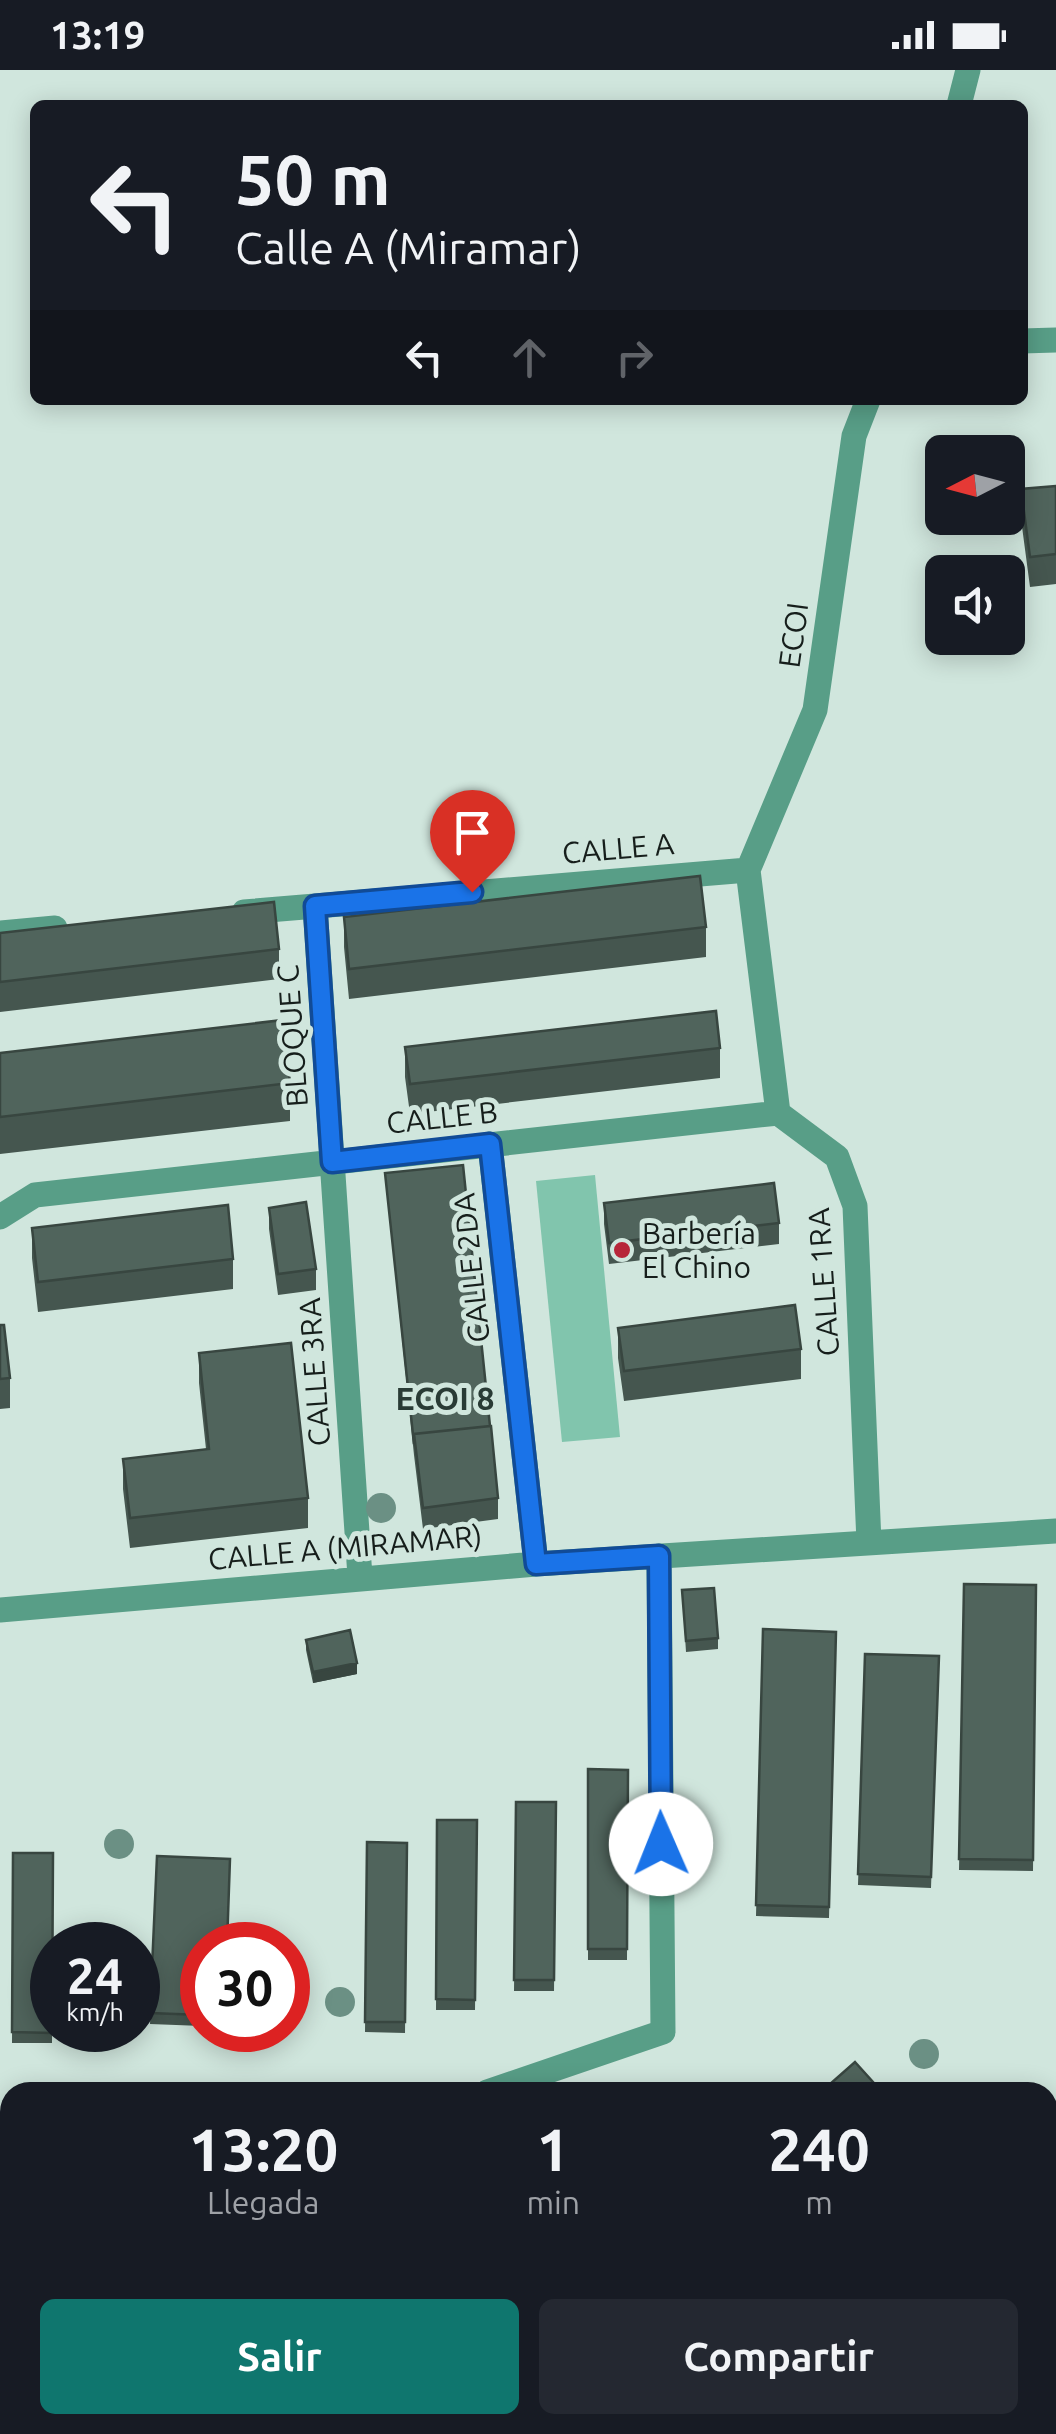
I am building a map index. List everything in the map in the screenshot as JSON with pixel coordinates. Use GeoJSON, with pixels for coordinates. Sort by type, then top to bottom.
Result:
{"type":"FeatureCollection","features":[{"type":"Feature","properties":{"kind":"street"},"geometry":{"type":"LineString","coordinates":[[960,100],[968,70]]}},
{"type":"Feature","properties":{"kind":"street"},"geometry":{"type":"LineString","coordinates":[[1028,340],[1056,340]]}},
{"type":"Feature","properties":{"kind":"street","name":"ECOI"},"geometry":{"type":"LineString","coordinates":[[748,870],[814,710],[854,436],[866,405]]}},
{"type":"Feature","properties":{"kind":"street"},"geometry":{"type":"LineString","coordinates":[[748,870],[778,1114]]}},
{"type":"Feature","properties":{"kind":"street","name":"CALLE A"},"geometry":{"type":"LineString","coordinates":[[217,914],[748,870]]}},
{"type":"Feature","properties":{"kind":"street","name":"BLOQUE C"},"geometry":{"type":"LineString","coordinates":[[315,906],[332,1162]]}},
{"type":"Feature","properties":{"kind":"street"},"geometry":{"type":"LineString","coordinates":[[0,933],[79,926]]}},
{"type":"Feature","properties":{"kind":"street","name":"CALLE B"},"geometry":{"type":"LineString","coordinates":[[0,1217],[35,1195],[778,1114]]}},
{"type":"Feature","properties":{"kind":"street","name":"CALLE 1RA"},"geometry":{"type":"LineString","coordinates":[[778,1114],[837,1157],[855,1206],[869,1543]]}},
{"type":"Feature","properties":{"kind":"street","name":"CALLE 2DA"},"geometry":{"type":"LineString","coordinates":[[490,1144],[536,1564]]}},
{"type":"Feature","properties":{"kind":"street","name":"CALLE 3RA"},"geometry":{"type":"LineString","coordinates":[[332,1162],[360,1578]]}},
{"type":"Feature","properties":{"kind":"street","name":"CALLE A (MIRAMAR)"},"geometry":{"type":"LineString","coordinates":[[0,1610],[536,1564],[1056,1530]]}},
{"type":"Feature","properties":{"kind":"street"},"geometry":{"type":"LineString","coordinates":[[516,2082],[662,2032],[659,1556]]}},
{"type":"Feature","properties":{"kind":"green space"},"geometry":{"type":"Polygon","coordinates":[[[595,1175],[620,1437],[562,1442],[536,1181],[595,1175]]]}},
{"type":"Feature","properties":{"kind":"building"},"geometry":{"type":"Polygon","coordinates":[[[1056,486],[1056,554],[1030,557],[1025,489],[1056,486]]]}},
{"type":"Feature","properties":{"kind":"building"},"geometry":{"type":"Polygon","coordinates":[[[700,876],[706,927],[349,969],[344,917],[700,876]]]}},
{"type":"Feature","properties":{"kind":"building"},"geometry":{"type":"Polygon","coordinates":[[[274,902],[279,949],[0,982],[0,933],[274,902]]]}},
{"type":"Feature","properties":{"kind":"building"},"geometry":{"type":"Polygon","coordinates":[[[716,1011],[720,1048],[410,1084],[405,1047],[716,1011]]]}},
{"type":"Feature","properties":{"kind":"building"},"geometry":{"type":"Polygon","coordinates":[[[283,1020],[290,1083],[0,1117],[0,1053],[283,1020]]]}},
{"type":"Feature","properties":{"kind":"building"},"geometry":{"type":"Polygon","coordinates":[[[463,1165],[490,1426],[414,1434],[414,1444],[385,1173],[463,1165]]]}},
{"type":"Feature","properties":{"kind":"building"},"geometry":{"type":"Polygon","coordinates":[[[774,1183],[779,1223],[609,1243],[604,1203],[774,1183]]]}},
{"type":"Feature","properties":{"kind":"building"},"geometry":{"type":"Polygon","coordinates":[[[306,1202],[316,1269],[278,1274],[269,1208],[306,1202]]]}},
{"type":"Feature","properties":{"kind":"building"},"geometry":{"type":"Polygon","coordinates":[[[228,1205],[233,1259],[38,1282],[32,1228],[228,1205]]]}},
{"type":"Feature","properties":{"kind":"building"},"geometry":{"type":"Polygon","coordinates":[[[795,1305],[801,1349],[624,1371],[618,1328],[795,1305]]]}},
{"type":"Feature","properties":{"kind":"building"},"geometry":{"type":"Polygon","coordinates":[[[0,1325],[4,1325],[10,1378],[0,1379],[0,1325]]]}},
{"type":"Feature","properties":{"kind":"building"},"geometry":{"type":"Polygon","coordinates":[[[291,1343],[308,1498],[130,1518],[123,1459],[209,1449],[199,1353],[291,1343]]]}},
{"type":"Feature","properties":{"kind":"building"},"geometry":{"type":"Polygon","coordinates":[[[491,1426],[498,1498],[423,1508],[414,1434],[491,1426]]]}},
{"type":"Feature","properties":{"kind":"building"},"geometry":{"type":"Polygon","coordinates":[[[964,1584],[1036,1585],[1033,1860],[959,1859],[964,1584]]]}},
{"type":"Feature","properties":{"kind":"building"},"geometry":{"type":"Polygon","coordinates":[[[714,1588],[718,1638],[686,1641],[682,1590],[714,1588]]]}},
{"type":"Feature","properties":{"kind":"building"},"geometry":{"type":"Polygon","coordinates":[[[763,1629],[836,1632],[829,1907],[756,1905],[763,1629]]]}},
{"type":"Feature","properties":{"kind":"building"},"geometry":{"type":"Polygon","coordinates":[[[350,1630],[357,1663],[313,1672],[306,1640],[350,1630]]]}},
{"type":"Feature","properties":{"kind":"building"},"geometry":{"type":"Polygon","coordinates":[[[865,1654],[939,1656],[931,1877],[858,1874],[865,1654]]]}},
{"type":"Feature","properties":{"kind":"building"},"geometry":{"type":"Polygon","coordinates":[[[588,1769],[628,1770],[627,1949],[588,1949],[588,1769]]]}},
{"type":"Feature","properties":{"kind":"building"},"geometry":{"type":"Polygon","coordinates":[[[516,1802],[556,1802],[554,1980],[514,1980],[516,1802]]]}},
{"type":"Feature","properties":{"kind":"building"},"geometry":{"type":"Polygon","coordinates":[[[437,1820],[477,1820],[475,2000],[436,1999],[437,1820]]]}},
{"type":"Feature","properties":{"kind":"building"},"geometry":{"type":"Polygon","coordinates":[[[367,1842],[407,1843],[405,2022],[365,2022],[367,1842]]]}},
{"type":"Feature","properties":{"kind":"building"},"geometry":{"type":"Polygon","coordinates":[[[13,1853],[53,1853],[53,1922],[30,1922],[30,2032],[12,2032],[13,1853]]]}},
{"type":"Feature","properties":{"kind":"building"},"geometry":{"type":"Polygon","coordinates":[[[157,1856],[230,1859],[228,1922],[180,1922],[180,2014],[160,2013],[160,1922],[154,1922],[157,1856]]]}},
{"type":"Feature","properties":{"kind":"building"},"geometry":{"type":"Polygon","coordinates":[[[855,2062],[873,2082],[832,2082],[855,2062]]]}},
{"type":"Feature","properties":{"kind":"place","name":"Barbería El Chino"},"geometry":{"type":"Point","coordinates":[622,1250]}},
{"type":"Feature","properties":{"kind":"district","name":"ECOI 8"},"geometry":{"type":"Point","coordinates":[445,1398]}},
{"type":"Feature","properties":{"kind":"route"},"geometry":{"type":"LineString","coordinates":[[472,892],[315,906],[332,1162],[490,1144],[536,1564],[659,1556],[661,1844]]}}]}
